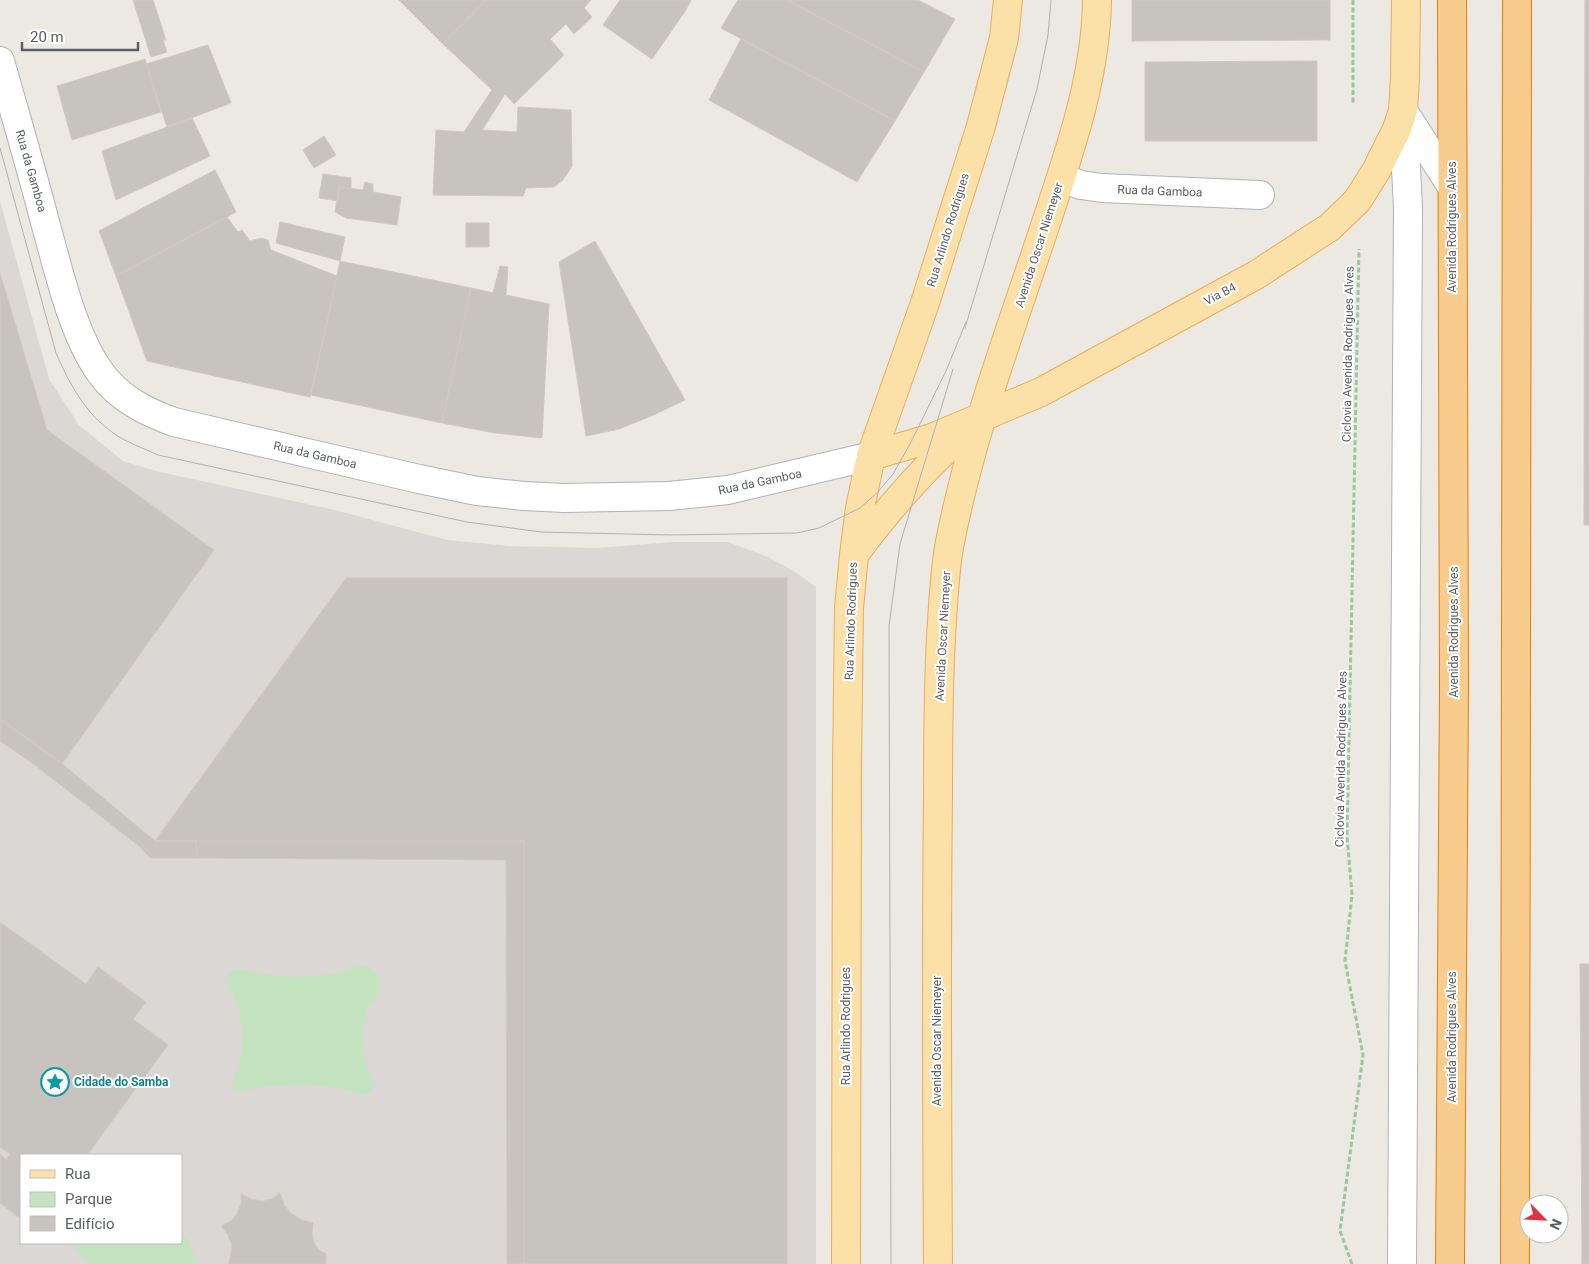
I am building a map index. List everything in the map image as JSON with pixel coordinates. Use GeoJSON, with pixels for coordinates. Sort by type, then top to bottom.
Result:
{"type":"FeatureCollection","features":[{"type":"Feature","properties":{"kind":"highway","name":"Avenida Rodrigues Alves"},"geometry":{"type":"LineString","coordinates":[[1450,1264],[1454,688],[1452,0]]}},
{"type":"Feature","properties":{"kind":"highway"},"geometry":{"type":"LineString","coordinates":[[1515,1264],[1517,0]]}},
{"type":"Feature","properties":{"kind":"main road","name":"Rua Arlindo Rodrigues"},"geometry":{"type":"LineString","coordinates":[[846,1264],[849,608],[860,508],[871,456],[925,303],[981,126],[1004,38],[1008,0]]}},
{"type":"Feature","properties":{"kind":"main road","name":"Avenida Oscar Niemeyer"},"geometry":{"type":"LineString","coordinates":[[938,1264],[936,926],[944,579],[964,483],[982,418],[1061,178],[1080,112],[1092,61],[1097,21],[1097,0]]}},
{"type":"Feature","properties":{"kind":"main road"},"geometry":{"type":"LineString","coordinates":[[1403,110],[1406,0]]}},
{"type":"Feature","properties":{"kind":"main road","name":"Via B4"},"geometry":{"type":"LineString","coordinates":[[982,418],[1041,392],[1256,275],[1330,227],[1357,201],[1376,171],[1397,129],[1403,110]]}},
{"type":"Feature","properties":{"kind":"main road"},"geometry":{"type":"LineString","coordinates":[[871,456],[932,438],[982,418]]}},
{"type":"Feature","properties":{"kind":"main road"},"geometry":{"type":"LineString","coordinates":[[854,555],[885,513],[921,472],[982,418]]}},
{"type":"Feature","properties":{"kind":"street","name":"Rua da Gamboa"},"geometry":{"type":"LineString","coordinates":[[0,61],[62,284],[79,334],[100,373],[116,391],[148,412],[191,426],[419,479],[477,491],[524,496],[564,498],[669,496],[728,490],[871,456]]}},
{"type":"Feature","properties":{"kind":"street"},"geometry":{"type":"LineString","coordinates":[[1403,110],[1452,187]]}},
{"type":"Feature","properties":{"kind":"street"},"geometry":{"type":"LineString","coordinates":[[1402,1264],[1408,208],[1403,110]]}},
{"type":"Feature","properties":{"kind":"street","name":"Rua da Gamboa"},"geometry":{"type":"LineString","coordinates":[[1061,178],[1081,185],[1102,188],[1260,195]]}},
{"type":"Feature","properties":{"kind":"path"},"geometry":{"type":"LineString","coordinates":[[1353,0],[1353,105]]}},
{"type":"Feature","properties":{"kind":"path","name":"Ciclovia Avenida Rodrigues Alves"},"geometry":{"type":"LineString","coordinates":[[1352,1264],[1340,1231],[1363,1055],[1345,961],[1352,895],[1347,836],[1359,249]]}},
{"type":"Feature","properties":{"kind":"shaded area"},"geometry":{"type":"Polygon","coordinates":[[[0,201],[49,379],[79,425],[123,461],[160,472],[335,510],[447,540],[509,546],[597,548],[673,542],[728,542],[768,557],[797,573],[816,587],[816,1264],[0,1264],[0,201]]]}},
{"type":"Feature","properties":{"kind":"green space"},"geometry":{"type":"Polygon","coordinates":[[[358,966],[366,967],[375,972],[380,983],[377,994],[367,1011],[362,1031],[363,1053],[371,1080],[371,1091],[362,1095],[349,1090],[300,1084],[270,1086],[241,1091],[234,1089],[232,1084],[240,1063],[243,1037],[238,1006],[228,984],[227,978],[231,972],[247,970],[269,975],[303,977],[338,973],[358,966]]]}},
{"type":"Feature","properties":{"kind":"green space"},"geometry":{"type":"Polygon","coordinates":[[[182,1233],[190,1244],[197,1264],[93,1264],[80,1256],[73,1244],[182,1244],[182,1233]]]}},
{"type":"Feature","properties":{"kind":"building"},"geometry":{"type":"Polygon","coordinates":[[[133,0],[153,0],[166,40],[163,40],[167,52],[151,57],[133,0]]]}},
{"type":"Feature","properties":{"kind":"building"},"geometry":{"type":"Polygon","coordinates":[[[399,0],[486,0],[443,44],[399,0]]]}},
{"type":"Feature","properties":{"kind":"building"},"geometry":{"type":"Polygon","coordinates":[[[486,0],[591,0],[584,8],[592,17],[574,34],[566,24],[550,39],[564,55],[514,104],[505,94],[482,130],[517,132],[518,107],[571,110],[572,166],[563,180],[554,187],[526,188],[523,196],[433,195],[436,130],[464,132],[492,90],[443,44],[486,0]]]}},
{"type":"Feature","properties":{"kind":"building"},"geometry":{"type":"Polygon","coordinates":[[[620,0],[691,0],[652,59],[603,25],[620,0]]]}},
{"type":"Feature","properties":{"kind":"building"},"geometry":{"type":"Polygon","coordinates":[[[738,0],[787,0],[924,72],[895,121],[721,28],[738,0]]]}},
{"type":"Feature","properties":{"kind":"building"},"geometry":{"type":"Polygon","coordinates":[[[787,0],[918,0],[955,19],[924,72],[787,0]]]}},
{"type":"Feature","properties":{"kind":"building"},"geometry":{"type":"Polygon","coordinates":[[[1132,0],[1330,0],[1330,40],[1132,41],[1132,0]]]}},
{"type":"Feature","properties":{"kind":"building"},"geometry":{"type":"Polygon","coordinates":[[[1585,0],[1589,0],[1589,525],[1584,525],[1585,0]]]}},
{"type":"Feature","properties":{"kind":"building"},"geometry":{"type":"Polygon","coordinates":[[[741,39],[895,121],[857,182],[709,100],[741,39]]]}},
{"type":"Feature","properties":{"kind":"building"},"geometry":{"type":"Polygon","coordinates":[[[208,45],[231,103],[167,127],[146,64],[208,45]]]}},
{"type":"Feature","properties":{"kind":"building"},"geometry":{"type":"Polygon","coordinates":[[[145,59],[161,112],[72,140],[57,86],[145,59]]]}},
{"type":"Feature","properties":{"kind":"building"},"geometry":{"type":"Polygon","coordinates":[[[1317,61],[1317,141],[1145,141],[1145,62],[1317,61]]]}},
{"type":"Feature","properties":{"kind":"building"},"geometry":{"type":"Polygon","coordinates":[[[192,118],[210,156],[116,200],[102,151],[192,118]]]}},
{"type":"Feature","properties":{"kind":"building"},"geometry":{"type":"Polygon","coordinates":[[[324,136],[336,155],[314,168],[303,150],[324,136]]]}},
{"type":"Feature","properties":{"kind":"building"},"geometry":{"type":"Polygon","coordinates":[[[215,170],[236,212],[116,276],[99,231],[215,170]]]}},
{"type":"Feature","properties":{"kind":"building"},"geometry":{"type":"Polygon","coordinates":[[[323,174],[351,178],[351,189],[339,187],[338,201],[319,198],[323,174]]]}},
{"type":"Feature","properties":{"kind":"building"},"geometry":{"type":"Polygon","coordinates":[[[365,182],[373,184],[373,192],[401,197],[397,225],[346,218],[335,212],[339,187],[363,190],[365,182]]]}},
{"type":"Feature","properties":{"kind":"building"},"geometry":{"type":"Polygon","coordinates":[[[227,217],[238,232],[242,230],[250,241],[261,238],[268,240],[271,250],[337,276],[310,397],[147,361],[116,276],[227,217]]]}},
{"type":"Feature","properties":{"kind":"building"},"geometry":{"type":"Polygon","coordinates":[[[280,222],[345,237],[340,261],[276,243],[280,222]]]}},
{"type":"Feature","properties":{"kind":"building"},"geometry":{"type":"Polygon","coordinates":[[[466,223],[489,223],[489,247],[466,247],[466,223]]]}},
{"type":"Feature","properties":{"kind":"building"},"geometry":{"type":"Polygon","coordinates":[[[595,241],[685,400],[619,429],[586,436],[559,262],[595,241]]]}},
{"type":"Feature","properties":{"kind":"building"},"geometry":{"type":"Polygon","coordinates":[[[340,261],[471,288],[442,423],[311,395],[340,261]]]}},
{"type":"Feature","properties":{"kind":"building"},"geometry":{"type":"Polygon","coordinates":[[[500,266],[508,267],[506,295],[549,304],[542,438],[495,433],[442,423],[471,288],[493,293],[500,266]]]}},
{"type":"Feature","properties":{"kind":"building"},"geometry":{"type":"Polygon","coordinates":[[[0,273],[47,430],[214,550],[62,764],[0,719],[0,273]]]}},
{"type":"Feature","properties":{"kind":"building"},"geometry":{"type":"Polygon","coordinates":[[[346,578],[787,578],[787,1264],[524,1264],[524,841],[155,841],[346,578]]]}},
{"type":"Feature","properties":{"kind":"building"},"geometry":{"type":"Polygon","coordinates":[[[346,578],[787,578],[787,1264],[507,1264],[506,860],[197,858],[196,841],[155,841],[346,578]]]}},
{"type":"Feature","properties":{"kind":"building"},"geometry":{"type":"Polygon","coordinates":[[[0,719],[60,762],[155,841],[196,841],[197,858],[150,858],[139,846],[35,765],[0,741],[0,719]]]}},
{"type":"Feature","properties":{"kind":"building"},"geometry":{"type":"Polygon","coordinates":[[[0,922],[86,984],[98,967],[146,1002],[133,1019],[168,1045],[88,1154],[20,1154],[20,1218],[0,1203],[0,1154],[6,1159],[10,1154],[0,1147],[0,922]]]}},
{"type":"Feature","properties":{"kind":"building"},"geometry":{"type":"Polygon","coordinates":[[[1580,964],[1589,964],[1589,1264],[1582,1264],[1580,964]]]}},
{"type":"Feature","properties":{"kind":"building"},"geometry":{"type":"Polygon","coordinates":[[[280,1193],[284,1205],[292,1214],[302,1220],[313,1223],[314,1243],[319,1250],[326,1254],[326,1264],[229,1264],[232,1246],[228,1235],[221,1226],[231,1221],[237,1214],[241,1204],[241,1194],[251,1199],[262,1201],[272,1199],[280,1193]]]}},
{"type":"Feature","properties":{"kind":"tram line"},"geometry":{"type":"LineString","coordinates":[[965,328],[1037,89],[1048,35],[1051,0]]}},
{"type":"Feature","properties":{"kind":"tram line"},"geometry":{"type":"LineString","coordinates":[[0,148],[56,353],[79,397],[102,424],[123,439],[158,455],[467,522],[541,532],[671,535],[797,533],[819,528],[860,508],[878,492],[893,474],[946,371],[966,322]]}},
{"type":"Feature","properties":{"kind":"tram line"},"geometry":{"type":"LineString","coordinates":[[891,1264],[889,626],[900,544],[953,369]]}},
{"type":"Feature","properties":{"kind":"place","name":"Cidade do Samba"},"geometry":{"type":"Point","coordinates":[55,1082]}}]}
